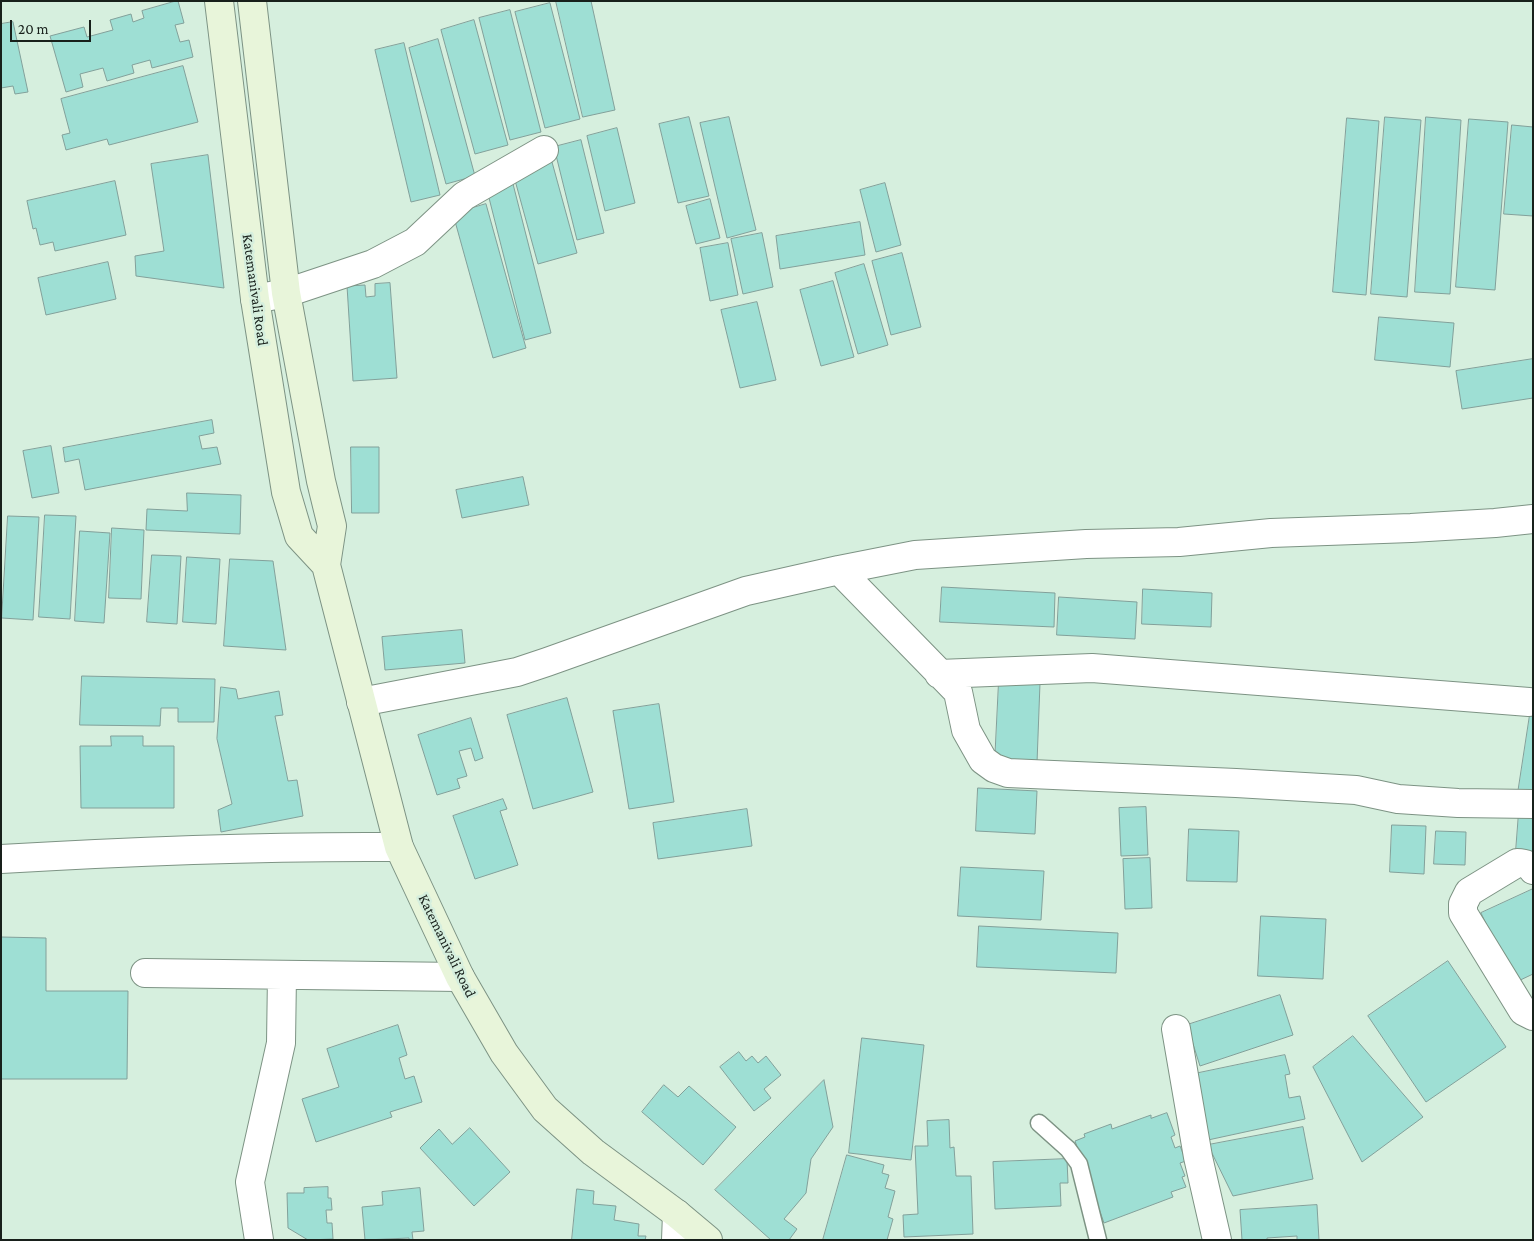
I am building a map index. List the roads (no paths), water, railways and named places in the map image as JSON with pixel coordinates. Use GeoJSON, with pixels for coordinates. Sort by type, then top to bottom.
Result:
{"type":"FeatureCollection","features":[{"type":"Feature","properties":{"kind":"main road","name":"Katemanivali Road"},"geometry":{"type":"LineString","coordinates":[[219,1],[255,299],[286,492],[299,536],[326,565]]}},
{"type":"Feature","properties":{"kind":"main road","name":"Katemanivali Road"},"geometry":{"type":"LineString","coordinates":[[252,1],[286,293],[321,481],[332,526],[326,565],[399,847],[460,977],[504,1053],[545,1109],[677,1227],[708,1240]]}},
{"type":"Feature","properties":{"kind":"street"},"geometry":{"type":"LineString","coordinates":[[255,299],[286,293],[373,264],[416,242],[464,196],[544,150]]}},
{"type":"Feature","properties":{"kind":"street"},"geometry":{"type":"LineString","coordinates":[[361,702],[517,672],[746,591],[915,555],[1086,544],[1179,542],[1271,533],[1411,528],[1495,523],[1533,518]]}},
{"type":"Feature","properties":{"kind":"street"},"geometry":{"type":"LineString","coordinates":[[839,570],[958,692],[966,730],[983,760],[994,768],[1008,773],[1356,790],[1398,799],[1458,803],[1533,804]]}},
{"type":"Feature","properties":{"kind":"street"},"geometry":{"type":"LineString","coordinates":[[939,674],[1092,668],[1529,702]]}},
{"type":"Feature","properties":{"kind":"street"},"geometry":{"type":"LineString","coordinates":[[1,859],[129,852],[399,847]]}},
{"type":"Feature","properties":{"kind":"street"},"geometry":{"type":"LineString","coordinates":[[1533,870],[1525,863],[1517,863],[1469,892],[1463,904],[1463,914],[1523,1011],[1533,1016]]}},
{"type":"Feature","properties":{"kind":"street"},"geometry":{"type":"LineString","coordinates":[[145,973],[460,977]]}},
{"type":"Feature","properties":{"kind":"street"},"geometry":{"type":"LineString","coordinates":[[259,1240],[250,1182],[281,1043],[282,975]]}},
{"type":"Feature","properties":{"kind":"street"},"geometry":{"type":"LineString","coordinates":[[1176,1029],[1212,1239]]}},
{"type":"Feature","properties":{"kind":"lane"},"geometry":{"type":"LineString","coordinates":[[1039,1123],[1068,1149],[1079,1164],[1098,1240]]}}]}
